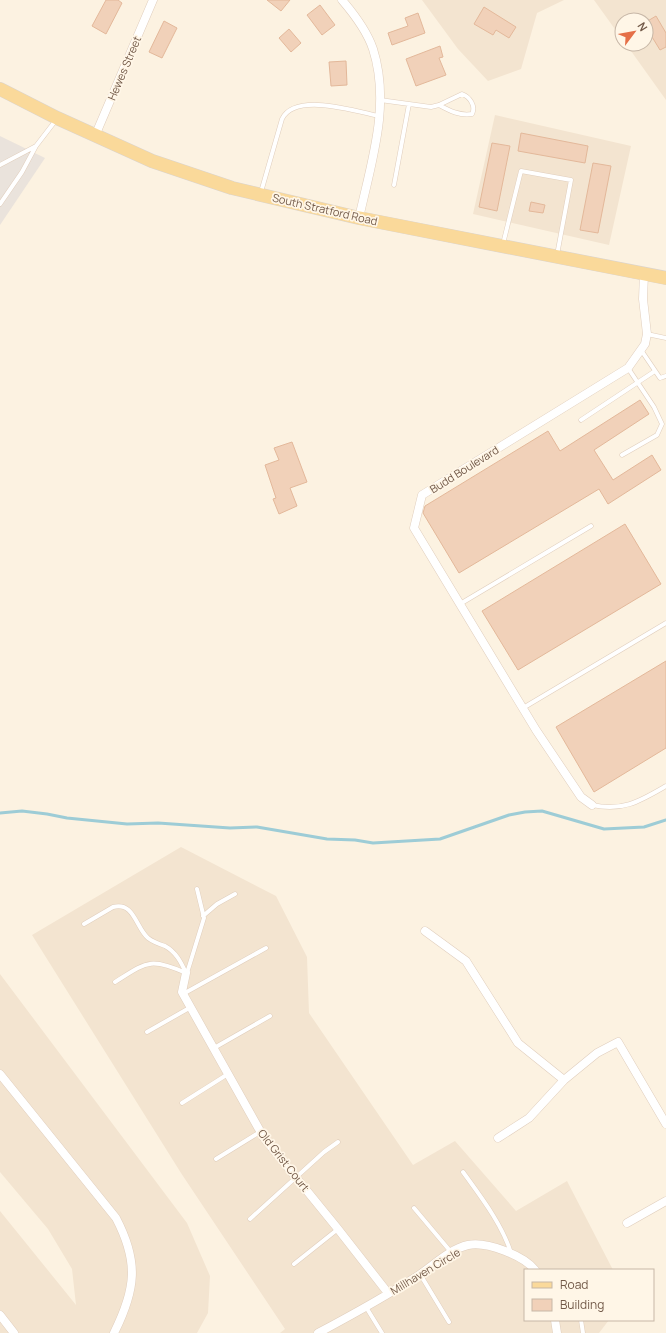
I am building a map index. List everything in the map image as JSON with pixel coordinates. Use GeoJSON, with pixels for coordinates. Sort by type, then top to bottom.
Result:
{"type":"FeatureCollection","features":[{"type":"Feature","properties":{"kind":"main road","name":"South Stratford Road"},"geometry":{"type":"LineString","coordinates":[[0,89],[57,118],[152,161],[232,188],[359,218],[666,278]]}},
{"type":"Feature","properties":{"kind":"street","name":"Hewes Street"},"geometry":{"type":"LineString","coordinates":[[95,136],[153,0]]}},
{"type":"Feature","properties":{"kind":"street"},"geometry":{"type":"LineString","coordinates":[[342,0],[355,16],[373,48],[380,89],[380,116],[359,218]]}},
{"type":"Feature","properties":{"kind":"street","name":"Budd Boulevard"},"geometry":{"type":"LineString","coordinates":[[592,804],[581,797],[522,708],[414,528],[422,495],[628,368],[645,344],[647,334],[642,299],[644,274]]}},
{"type":"Feature","properties":{"kind":"street"},"geometry":{"type":"LineString","coordinates":[[425,930],[466,961],[518,1043],[564,1080]]}},
{"type":"Feature","properties":{"kind":"street"},"geometry":{"type":"LineString","coordinates":[[183,994],[182,992],[186,973]]}},
{"type":"Feature","properties":{"kind":"street","name":"Old Grist Court"},"geometry":{"type":"LineString","coordinates":[[183,994],[260,1132],[388,1293]]}},
{"type":"Feature","properties":{"kind":"street"},"geometry":{"type":"LineString","coordinates":[[498,1138],[529,1118],[564,1080],[597,1053],[618,1042],[666,1124]]}},
{"type":"Feature","properties":{"kind":"street"},"geometry":{"type":"LineString","coordinates":[[0,1074],[116,1218],[124,1234],[132,1265],[131,1292],[128,1304],[114,1333]]}},
{"type":"Feature","properties":{"kind":"street"},"geometry":{"type":"LineString","coordinates":[[627,1223],[666,1201]]}},
{"type":"Feature","properties":{"kind":"street","name":"Millhaven Circle"},"geometry":{"type":"LineString","coordinates":[[318,1333],[366,1307],[452,1253],[469,1245],[489,1247],[511,1253],[531,1265],[534,1269]]}},
{"type":"Feature","properties":{"kind":"street"},"geometry":{"type":"LineString","coordinates":[[0,1315],[14,1333]]}},
{"type":"Feature","properties":{"kind":"street"},"geometry":{"type":"LineString","coordinates":[[555,1321],[557,1333]]}},
{"type":"Feature","properties":{"kind":"lane"},"geometry":{"type":"LineString","coordinates":[[380,100],[431,107],[439,105],[462,94],[466,96],[472,104],[474,110],[472,114],[466,115],[451,112],[439,105]]}},
{"type":"Feature","properties":{"kind":"lane"},"geometry":{"type":"LineString","coordinates":[[260,194],[282,120],[285,113],[290,109],[316,104],[380,116]]}},
{"type":"Feature","properties":{"kind":"lane"},"geometry":{"type":"LineString","coordinates":[[394,185],[409,104]]}},
{"type":"Feature","properties":{"kind":"lane"},"geometry":{"type":"LineString","coordinates":[[0,204],[22,172],[36,146],[57,118]]}},
{"type":"Feature","properties":{"kind":"lane"},"geometry":{"type":"LineString","coordinates":[[0,165],[36,146]]}},
{"type":"Feature","properties":{"kind":"lane"},"geometry":{"type":"LineString","coordinates":[[503,246],[521,171],[571,180],[557,257]]}},
{"type":"Feature","properties":{"kind":"lane"},"geometry":{"type":"LineString","coordinates":[[647,334],[666,338]]}},
{"type":"Feature","properties":{"kind":"lane"},"geometry":{"type":"LineString","coordinates":[[641,350],[660,378],[666,376]]}},
{"type":"Feature","properties":{"kind":"lane"},"geometry":{"type":"LineString","coordinates":[[622,455],[657,436],[662,424],[639,382],[628,368]]}},
{"type":"Feature","properties":{"kind":"lane"},"geometry":{"type":"LineString","coordinates":[[581,420],[655,371]]}},
{"type":"Feature","properties":{"kind":"lane"},"geometry":{"type":"LineString","coordinates":[[460,604],[591,526]]}},
{"type":"Feature","properties":{"kind":"lane"},"geometry":{"type":"LineString","coordinates":[[522,708],[666,622]]}},
{"type":"Feature","properties":{"kind":"lane"},"geometry":{"type":"LineString","coordinates":[[592,804],[609,808],[622,806],[643,799],[666,786]]}},
{"type":"Feature","properties":{"kind":"lane"},"geometry":{"type":"LineString","coordinates":[[186,973],[194,943],[203,923],[203,916],[197,889]]}},
{"type":"Feature","properties":{"kind":"lane"},"geometry":{"type":"LineString","coordinates":[[203,916],[217,904],[235,894]]}},
{"type":"Feature","properties":{"kind":"lane"},"geometry":{"type":"LineString","coordinates":[[84,924],[113,907],[117,906],[127,909],[134,915],[148,938],[172,951],[179,959],[186,973]]}},
{"type":"Feature","properties":{"kind":"lane"},"geometry":{"type":"LineString","coordinates":[[183,994],[266,948]]}},
{"type":"Feature","properties":{"kind":"lane"},"geometry":{"type":"LineString","coordinates":[[115,982],[148,963],[166,964],[186,973]]}},
{"type":"Feature","properties":{"kind":"lane"},"geometry":{"type":"LineString","coordinates":[[147,1032],[190,1007]]}},
{"type":"Feature","properties":{"kind":"lane"},"geometry":{"type":"LineString","coordinates":[[214,1048],[270,1016]]}},
{"type":"Feature","properties":{"kind":"lane"},"geometry":{"type":"LineString","coordinates":[[182,1103],[228,1074]]}},
{"type":"Feature","properties":{"kind":"lane"},"geometry":{"type":"LineString","coordinates":[[216,1159],[260,1132]]}},
{"type":"Feature","properties":{"kind":"lane"},"geometry":{"type":"LineString","coordinates":[[250,1219],[324,1152],[338,1142]]}},
{"type":"Feature","properties":{"kind":"lane"},"geometry":{"type":"LineString","coordinates":[[463,1172],[480,1195],[507,1240],[511,1253]]}},
{"type":"Feature","properties":{"kind":"lane"},"geometry":{"type":"LineString","coordinates":[[414,1208],[452,1253]]}},
{"type":"Feature","properties":{"kind":"lane"},"geometry":{"type":"LineString","coordinates":[[294,1264],[338,1229]]}},
{"type":"Feature","properties":{"kind":"lane"},"geometry":{"type":"LineString","coordinates":[[420,1274],[449,1322]]}},
{"type":"Feature","properties":{"kind":"lane"},"geometry":{"type":"LineString","coordinates":[[366,1307],[382,1333]]}},
{"type":"Feature","properties":{"kind":"lane"},"geometry":{"type":"LineString","coordinates":[[581,1321],[583,1333]]}},
{"type":"Feature","properties":{"kind":"shaded area"},"geometry":{"type":"Polygon","coordinates":[[[422,0],[564,0],[537,13],[521,69],[488,81],[458,49],[422,0]]]}},
{"type":"Feature","properties":{"kind":"shaded area"},"geometry":{"type":"Polygon","coordinates":[[[594,0],[666,0],[666,100],[632,52],[654,52],[654,12],[614,12],[614,28],[594,0]]]}},
{"type":"Feature","properties":{"kind":"shaded area"},"geometry":{"type":"Polygon","coordinates":[[[495,115],[631,146],[609,245],[473,214],[495,115]]]}},
{"type":"Feature","properties":{"kind":"shaded area"},"geometry":{"type":"Polygon","coordinates":[[[0,136],[45,158],[0,225],[0,136]]]}},
{"type":"Feature","properties":{"kind":"shaded area"},"geometry":{"type":"Polygon","coordinates":[[[181,847],[276,896],[307,957],[309,1013],[413,1165],[455,1141],[516,1211],[567,1181],[612,1269],[524,1269],[524,1321],[608,1321],[599,1333],[280,1333],[285,1329],[181,1173],[32,935],[181,847]]]}},
{"type":"Feature","properties":{"kind":"shaded area"},"geometry":{"type":"Polygon","coordinates":[[[0,974],[187,1223],[210,1276],[208,1313],[197,1333],[0,1333],[0,1211],[76,1305],[72,1269],[48,1229],[0,1172],[0,974]]]}},
{"type":"Feature","properties":{"kind":"building"},"geometry":{"type":"Polygon","coordinates":[[[106,0],[118,0],[122,3],[106,34],[92,26],[106,0]]]}},
{"type":"Feature","properties":{"kind":"building"},"geometry":{"type":"Polygon","coordinates":[[[267,0],[290,0],[281,11],[267,0]]]}},
{"type":"Feature","properties":{"kind":"building"},"geometry":{"type":"Polygon","coordinates":[[[320,5],[335,25],[322,35],[307,15],[320,5]]]}},
{"type":"Feature","properties":{"kind":"building"},"geometry":{"type":"Polygon","coordinates":[[[484,7],[516,27],[509,38],[496,30],[493,35],[474,24],[484,7]]]}},
{"type":"Feature","properties":{"kind":"building"},"geometry":{"type":"Polygon","coordinates":[[[418,13],[425,33],[392,45],[388,33],[408,26],[405,18],[418,13]]]}},
{"type":"Feature","properties":{"kind":"building"},"geometry":{"type":"Polygon","coordinates":[[[656,16],[666,33],[666,47],[660,50],[654,40],[654,17],[656,16]]]}},
{"type":"Feature","properties":{"kind":"building"},"geometry":{"type":"Polygon","coordinates":[[[164,21],[177,28],[162,58],[149,52],[164,21]]]}},
{"type":"Feature","properties":{"kind":"building"},"geometry":{"type":"Polygon","coordinates":[[[289,29],[301,43],[291,52],[279,38],[289,29]]]}},
{"type":"Feature","properties":{"kind":"building"},"geometry":{"type":"Polygon","coordinates":[[[440,46],[443,57],[439,58],[446,75],[416,86],[406,59],[440,46]]]}},
{"type":"Feature","properties":{"kind":"building"},"geometry":{"type":"Polygon","coordinates":[[[346,61],[347,85],[331,86],[329,62],[346,61]]]}},
{"type":"Feature","properties":{"kind":"building"},"geometry":{"type":"Polygon","coordinates":[[[521,133],[588,146],[585,163],[518,151],[521,133]]]}},
{"type":"Feature","properties":{"kind":"building"},"geometry":{"type":"Polygon","coordinates":[[[492,143],[510,146],[497,211],[479,207],[492,143]]]}},
{"type":"Feature","properties":{"kind":"building"},"geometry":{"type":"Polygon","coordinates":[[[593,163],[611,166],[598,233],[580,230],[593,163]]]}},
{"type":"Feature","properties":{"kind":"building"},"geometry":{"type":"Polygon","coordinates":[[[531,202],[545,205],[543,213],[529,211],[531,202]]]}},
{"type":"Feature","properties":{"kind":"building"},"geometry":{"type":"Polygon","coordinates":[[[640,400],[649,414],[594,450],[613,480],[652,455],[661,470],[608,504],[599,489],[459,573],[423,513],[425,506],[548,431],[560,451],[640,400]]]}},
{"type":"Feature","properties":{"kind":"building"},"geometry":{"type":"Polygon","coordinates":[[[292,442],[307,482],[290,488],[297,506],[279,514],[273,499],[276,498],[265,465],[279,460],[274,448],[292,442]]]}},
{"type":"Feature","properties":{"kind":"building"},"geometry":{"type":"Polygon","coordinates":[[[625,524],[661,584],[518,670],[482,611],[625,524]]]}},
{"type":"Feature","properties":{"kind":"building"},"geometry":{"type":"Polygon","coordinates":[[[666,661],[666,748],[594,792],[556,727],[666,661]]]}},
{"type":"Feature","properties":{"kind":"waterway"},"geometry":{"type":"LineString","coordinates":[[0,813],[22,811],[67,818],[127,824],[158,823],[230,828],[257,827],[327,839],[355,840],[373,843],[440,839],[509,815],[525,812],[542,811],[604,829],[644,827],[666,820]]}}]}
